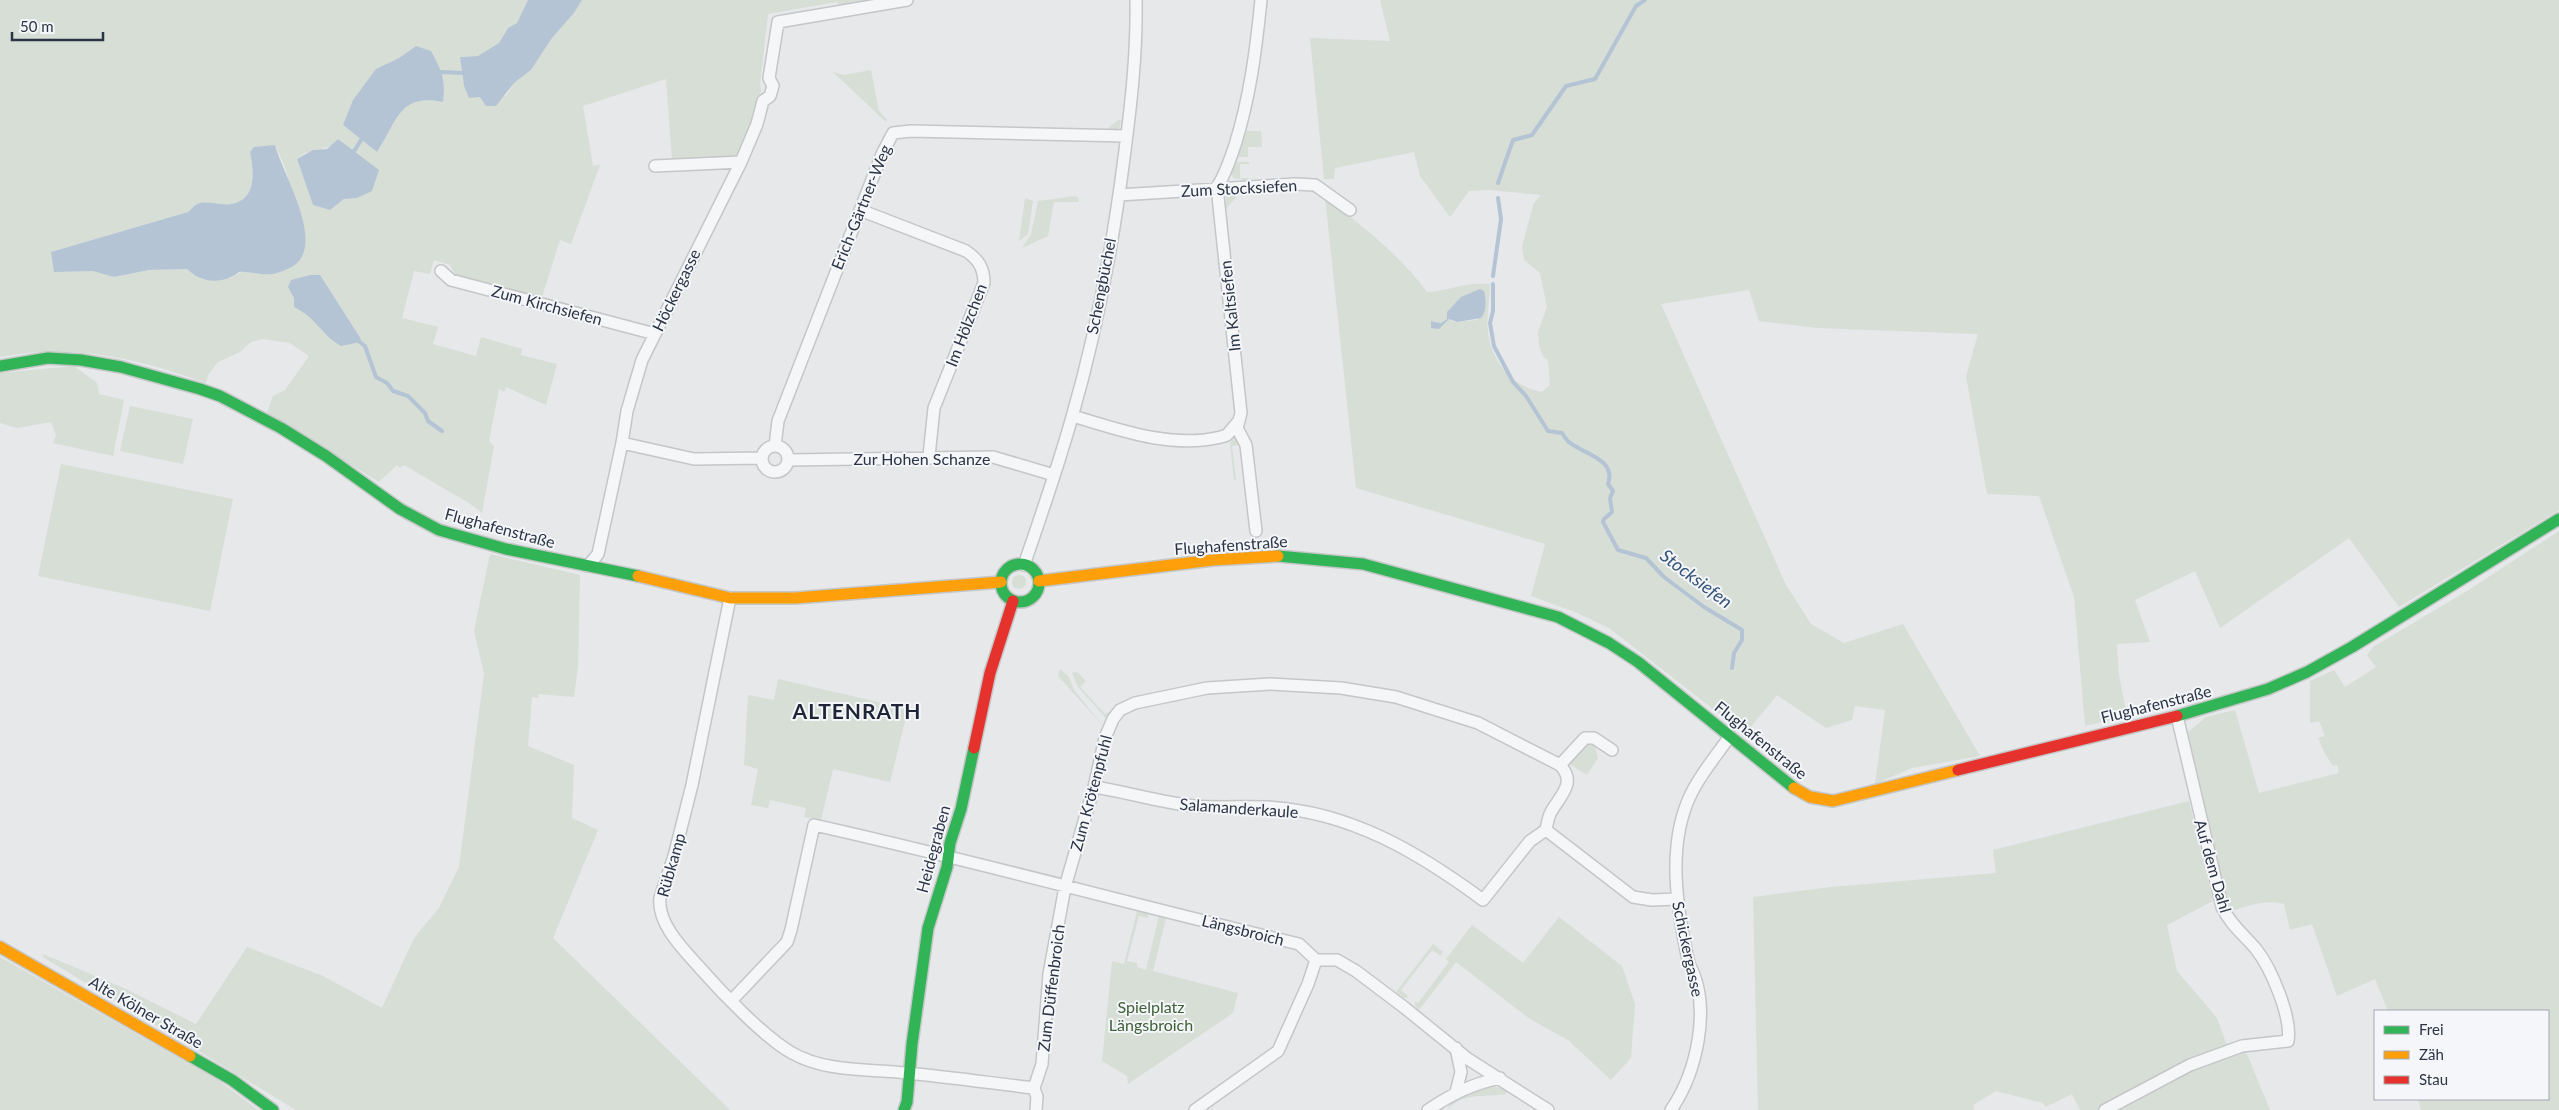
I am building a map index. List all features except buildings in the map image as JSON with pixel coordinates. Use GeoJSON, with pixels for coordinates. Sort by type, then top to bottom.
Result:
{"type":"FeatureCollection","features":[{"type":"Feature","properties":{"kind":"main road","name":"Flughafenstraße"},"geometry":{"type":"LineString","coordinates":[[0,366],[48,358],[81,360],[121,367],[200,389],[220,396],[281,428],[426,525],[454,536],[730,598],[795,598],[1000,582]]}},
{"type":"Feature","properties":{"kind":"main road","name":"Flughafenstraße"},"geometry":{"type":"LineString","coordinates":[[1039,581],[1258,556],[1294,556],[1363,564],[1542,611],[1581,627],[1638,662],[1799,792],[1810,797],[1833,801],[2178,716],[2248,696],[2307,672],[2352,647],[2559,519]]}},
{"type":"Feature","properties":{"kind":"main road"},"geometry":{"type":"LineString","coordinates":[[1024,564],[1034,570],[1039,581],[1038,588],[1028,600],[1013,601],[1006,596],[1000,582],[1010,566],[1024,564]]}},
{"type":"Feature","properties":{"kind":"main road","name":"Heidegraben"},"geometry":{"type":"LineString","coordinates":[[904,1110],[907,1102],[925,943],[949,856],[990,673],[1013,601]]}},
{"type":"Feature","properties":{"kind":"main road","name":"Alte Kölner Straße"},"geometry":{"type":"LineString","coordinates":[[0,947],[232,1080],[273,1110]]}},
{"type":"Feature","properties":{"kind":"street","name":"Höckergasse"},"geometry":{"type":"LineString","coordinates":[[588,566],[598,554],[632,389],[655,334],[741,162],[757,124],[764,101],[770,96],[773,86],[769,78],[778,22],[907,0]]}},
{"type":"Feature","properties":{"kind":"street","name":"Schengbüchel"},"geometry":{"type":"LineString","coordinates":[[1024,564],[1073,416],[1098,308],[1119,195],[1127,136],[1137,37],[1136,0]]}},
{"type":"Feature","properties":{"kind":"street"},"geometry":{"type":"LineString","coordinates":[[1217,188],[1231,156],[1252,82],[1258,44],[1260,0]]}},
{"type":"Feature","properties":{"kind":"street","name":"Erich-Gärtner-Weg"},"geometry":{"type":"LineString","coordinates":[[776,446],[778,421],[860,210],[889,138],[893,133],[911,131],[1127,136]]}},
{"type":"Feature","properties":{"kind":"street"},"geometry":{"type":"LineString","coordinates":[[655,166],[741,162]]}},
{"type":"Feature","properties":{"kind":"street","name":"Zum Stocksiefen"},"geometry":{"type":"LineString","coordinates":[[1119,195],[1295,184],[1315,185],[1350,210]]}},
{"type":"Feature","properties":{"kind":"street","name":"Im Kaltsiefen"},"geometry":{"type":"LineString","coordinates":[[1217,188],[1241,413],[1237,423],[1238,434],[1246,445],[1256,531]]}},
{"type":"Feature","properties":{"kind":"street","name":"Im Hölzchen"},"geometry":{"type":"LineString","coordinates":[[860,210],[966,251],[978,261],[984,275],[984,283],[934,408],[930,456]]}},
{"type":"Feature","properties":{"kind":"street","name":"Zum Kirchsiefen"},"geometry":{"type":"LineString","coordinates":[[441,271],[451,280],[655,334]]}},
{"type":"Feature","properties":{"kind":"street"},"geometry":{"type":"LineString","coordinates":[[1073,416],[1126,432],[1173,440],[1221,438],[1227,435],[1237,423]]}},
{"type":"Feature","properties":{"kind":"street"},"geometry":{"type":"LineString","coordinates":[[622,443],[694,459],[762,458],[766,450],[776,446],[783,449],[788,460]]}},
{"type":"Feature","properties":{"kind":"street","name":"Zur Hohen Schanze"},"geometry":{"type":"LineString","coordinates":[[762,458],[765,468],[773,472],[783,470],[788,460],[930,456],[993,457],[1054,475]]}},
{"type":"Feature","properties":{"kind":"street","name":"Rübkamp"},"geometry":{"type":"LineString","coordinates":[[730,598],[692,784],[674,856],[663,885],[659,903],[665,921],[682,947],[732,1000],[769,1036],[791,1052],[803,1058],[840,1067],[909,1073]]}},
{"type":"Feature","properties":{"kind":"street","name":"Zum Krötenpfuhl"},"geometry":{"type":"LineString","coordinates":[[1066,887],[1094,787],[1105,738],[1113,719],[1120,710],[1135,703],[1190,690],[1270,684],[1341,688],[1396,697],[1478,723],[1560,765]]}},
{"type":"Feature","properties":{"kind":"street","name":"Auf dem Dahl"},"geometry":{"type":"LineString","coordinates":[[2105,1110],[2190,1065],[2242,1046],[2288,1041],[2289,1021],[2263,960],[2227,918],[2222,908],[2178,716]]}},
{"type":"Feature","properties":{"kind":"street","name":"Schickergasse"},"geometry":{"type":"LineString","coordinates":[[1671,1110],[1682,1091],[1693,1060],[1699,1022],[1699,1004],[1694,973],[1689,964],[1677,899],[1678,852],[1684,813],[1692,793],[1730,736]]}},
{"type":"Feature","properties":{"kind":"street"},"geometry":{"type":"LineString","coordinates":[[1612,750],[1594,738],[1585,738],[1577,744],[1560,765],[1566,774],[1568,786],[1550,812],[1546,830],[1625,892],[1643,899],[1677,899]]}},
{"type":"Feature","properties":{"kind":"street","name":"Salamanderkaule"},"geometry":{"type":"LineString","coordinates":[[1094,787],[1181,804],[1266,807],[1330,818],[1389,839],[1410,850],[1482,900],[1530,842],[1546,830]]}},
{"type":"Feature","properties":{"kind":"street","name":"Längsbroich"},"geometry":{"type":"LineString","coordinates":[[732,1000],[787,942],[814,825],[949,856],[1298,944],[1316,960]]}},
{"type":"Feature","properties":{"kind":"street","name":"Zum Düffenbroich"},"geometry":{"type":"LineString","coordinates":[[1036,1110],[1037,1097],[1034,1088],[1042,1064],[1049,974],[1066,887]]}},
{"type":"Feature","properties":{"kind":"street"},"geometry":{"type":"LineString","coordinates":[[1195,1110],[1278,1052],[1305,991],[1316,960],[1337,960],[1356,971],[1468,1059],[1548,1110]]}},
{"type":"Feature","properties":{"kind":"street"},"geometry":{"type":"LineString","coordinates":[[1456,1048],[1461,1072],[1456,1092]]}},
{"type":"Feature","properties":{"kind":"street"},"geometry":{"type":"LineString","coordinates":[[909,1073],[1034,1088]]}},
{"type":"Feature","properties":{"kind":"street"},"geometry":{"type":"LineString","coordinates":[[1428,1110],[1456,1092],[1477,1082],[1500,1078]]}},
{"type":"Feature","properties":{"kind":"green space"},"geometry":{"type":"Polygon","coordinates":[[[0,0],[528,0],[517,23],[508,28],[499,43],[478,56],[460,57],[464,86],[506,96],[514,83],[531,70],[552,38],[574,13],[582,0],[869,0],[849,3],[844,8],[837,2],[768,14],[760,84],[761,91],[740,156],[672,160],[666,79],[583,106],[593,166],[600,165],[571,244],[560,240],[541,300],[457,278],[450,265],[434,260],[430,274],[414,271],[402,318],[438,327],[433,344],[476,356],[481,337],[522,349],[521,355],[557,364],[546,405],[506,387],[504,392],[499,389],[489,441],[494,446],[482,513],[469,503],[404,465],[400,468],[397,465],[379,482],[267,413],[273,396],[285,390],[309,356],[290,343],[263,339],[251,342],[240,352],[218,362],[208,375],[206,383],[155,366],[104,355],[52,352],[0,357],[0,0]],[[416,46],[399,58],[376,69],[343,125],[377,152],[395,121],[408,106],[428,100],[443,102],[444,82],[436,65],[416,46]],[[275,145],[250,152],[253,175],[252,183],[246,196],[240,201],[232,204],[197,204],[188,212],[51,252],[114,277],[149,270],[187,269],[193,275],[231,278],[244,272],[268,275],[305,230],[284,165],[275,145]],[[332,146],[305,153],[297,159],[313,205],[330,210],[344,199],[357,198],[332,146]],[[310,275],[299,278],[294,307],[310,315],[325,334],[361,339],[323,280],[310,275]]]}},
{"type":"Feature","properties":{"kind":"green space"},"geometry":{"type":"Polygon","coordinates":[[[1380,0],[2559,0],[2559,510],[2399,607],[2349,538],[2220,628],[2195,571],[2135,600],[2150,642],[2117,644],[2119,675],[2127,716],[2085,726],[2074,597],[2039,496],[1987,494],[1966,376],[1978,334],[1817,328],[1759,321],[1749,290],[1661,304],[1786,585],[1811,624],[1844,643],[1903,624],[1980,756],[1912,768],[1875,784],[1885,710],[1855,706],[1852,720],[1826,728],[1777,695],[1745,734],[1609,628],[1575,612],[1531,596],[1545,544],[1356,488],[1325,197],[1392,253],[1427,292],[1466,285],[1490,284],[1488,332],[1492,348],[1501,366],[1515,380],[1532,390],[1542,392],[1550,385],[1548,360],[1544,358],[1539,347],[1538,332],[1547,307],[1540,273],[1524,260],[1522,246],[1534,203],[1541,195],[1489,190],[1469,191],[1450,217],[1420,176],[1414,152],[1335,168],[1334,179],[1324,179],[1310,38],[1390,41],[1380,0]],[[1461,297],[1442,323],[1434,321],[1430,323],[1442,325],[1449,319],[1454,322],[1478,320],[1461,297]]]}},
{"type":"Feature","properties":{"kind":"green space"},"geometry":{"type":"Polygon","coordinates":[[[871,70],[879,111],[887,120],[886,122],[833,72],[844,75],[871,70]]]}},
{"type":"Feature","properties":{"kind":"green space"},"geometry":{"type":"Polygon","coordinates":[[[1118,120],[1121,120],[1120,127],[1115,131],[1077,130],[1107,129],[1118,120]]]}},
{"type":"Feature","properties":{"kind":"green space"},"geometry":{"type":"Polygon","coordinates":[[[1245,131],[1261,131],[1262,147],[1248,147],[1248,157],[1237,157],[1245,131]]]}},
{"type":"Feature","properties":{"kind":"green space"},"geometry":{"type":"Polygon","coordinates":[[[1235,162],[1249,162],[1249,164],[1240,164],[1240,178],[1248,178],[1251,181],[1233,178],[1232,172],[1235,162]]]}},
{"type":"Feature","properties":{"kind":"green space"},"geometry":{"type":"Polygon","coordinates":[[[1240,193],[1226,209],[1226,196],[1240,193]]]}},
{"type":"Feature","properties":{"kind":"green space"},"geometry":{"type":"Polygon","coordinates":[[[1075,196],[1079,198],[1078,202],[1054,202],[1048,236],[1022,248],[1031,234],[1038,201],[1075,196]]]}},
{"type":"Feature","properties":{"kind":"green space"},"geometry":{"type":"Polygon","coordinates":[[[1025,198],[1033,201],[1028,234],[1019,241],[1025,198]]]}},
{"type":"Feature","properties":{"kind":"green space"},"geometry":{"type":"Polygon","coordinates":[[[74,366],[97,383],[99,394],[124,400],[113,456],[53,443],[56,435],[51,422],[17,428],[0,423],[0,373],[74,366]]]}},
{"type":"Feature","properties":{"kind":"green space"},"geometry":{"type":"Polygon","coordinates":[[[130,406],[193,419],[183,464],[120,451],[130,406]]]}},
{"type":"Feature","properties":{"kind":"green space"},"geometry":{"type":"Polygon","coordinates":[[[1234,438],[1238,439],[1241,445],[1232,446],[1236,480],[1234,480],[1230,443],[1234,438]]]}},
{"type":"Feature","properties":{"kind":"green space"},"geometry":{"type":"Polygon","coordinates":[[[61,464],[233,499],[210,611],[38,576],[61,464]]]}},
{"type":"Feature","properties":{"kind":"green space"},"geometry":{"type":"Polygon","coordinates":[[[2559,531],[2559,1110],[2421,1110],[2418,1100],[2549,1100],[2549,1010],[2388,1010],[2375,979],[2337,996],[2312,924],[2290,930],[2284,904],[2258,903],[2232,911],[2225,898],[2187,733],[2206,717],[2235,710],[2259,793],[2339,773],[2337,765],[2333,766],[2318,738],[2325,736],[2319,721],[2310,723],[2310,681],[2334,670],[2345,687],[2376,667],[2367,655],[2373,647],[2467,591],[2559,531]]]}},
{"type":"Feature","properties":{"kind":"green space"},"geometry":{"type":"Polygon","coordinates":[[[490,554],[580,575],[578,666],[574,697],[538,694],[538,698],[532,697],[528,746],[574,765],[572,818],[598,830],[553,938],[730,1110],[296,1110],[43,957],[43,954],[126,989],[196,1024],[247,947],[323,976],[382,1008],[414,938],[439,908],[459,867],[484,674],[474,631],[490,554]]]}},
{"type":"Feature","properties":{"kind":"green space"},"geometry":{"type":"Polygon","coordinates":[[[1019,575],[1024,577],[1026,582],[1024,587],[1019,589],[1014,587],[1012,582],[1014,577],[1019,575]]]}},
{"type":"Feature","properties":{"kind":"green space"},"geometry":{"type":"Polygon","coordinates":[[[1060,669],[1069,677],[1074,690],[1103,726],[1058,676],[1060,669]]]}},
{"type":"Feature","properties":{"kind":"green space"},"geometry":{"type":"Polygon","coordinates":[[[1077,672],[1086,681],[1080,687],[1105,714],[1112,711],[1106,718],[1078,687],[1072,673],[1077,672]]]}},
{"type":"Feature","properties":{"kind":"green space"},"geometry":{"type":"Polygon","coordinates":[[[778,679],[908,709],[890,782],[833,769],[821,820],[804,817],[806,808],[770,800],[768,808],[751,805],[758,769],[744,765],[748,695],[774,700],[778,679]]]}},
{"type":"Feature","properties":{"kind":"green space"},"geometry":{"type":"Polygon","coordinates":[[[1583,742],[1594,743],[1598,758],[1587,775],[1566,762],[1583,742]]]}},
{"type":"Feature","properties":{"kind":"green space"},"geometry":{"type":"Polygon","coordinates":[[[2189,801],[2213,901],[2167,925],[2177,971],[2217,1018],[2226,1043],[2247,1054],[2270,1110],[2080,1110],[2072,1094],[2046,1107],[2043,1103],[1996,1091],[1973,1105],[1974,1110],[1758,1110],[1753,897],[1831,887],[1996,873],[1993,850],[2189,801]]]}},
{"type":"Feature","properties":{"kind":"green space","name":"Spielplatz Längsbroich"},"geometry":{"type":"Polygon","coordinates":[[[1137,911],[1148,913],[1148,918],[1139,916],[1127,961],[1137,963],[1137,967],[1146,970],[1159,916],[1166,918],[1153,971],[1238,993],[1233,1013],[1128,1084],[1127,1076],[1102,1061],[1112,961],[1124,964],[1137,911]]]}},
{"type":"Feature","properties":{"kind":"green space"},"geometry":{"type":"Polygon","coordinates":[[[1559,917],[1622,966],[1635,1004],[1631,1058],[1611,1080],[1568,1040],[1530,1019],[1456,962],[1419,1010],[1415,1006],[1415,1001],[1418,1003],[1449,962],[1446,959],[1472,925],[1523,963],[1559,917]]]}},
{"type":"Feature","properties":{"kind":"green space"},"geometry":{"type":"Polygon","coordinates":[[[1433,944],[1443,952],[1441,956],[1432,950],[1401,990],[1409,997],[1404,998],[1396,992],[1433,944]]]}},
{"type":"Feature","properties":{"kind":"green space"},"geometry":{"type":"Polygon","coordinates":[[[0,957],[218,1080],[258,1110],[0,1110],[0,957]]]}},
{"type":"Feature","properties":{"kind":"green space"},"geometry":{"type":"Polygon","coordinates":[[[1494,1086],[1506,1090],[1506,1094],[1475,1096],[1461,1100],[1447,1110],[1452,1101],[1482,1088],[1494,1086]]]}},
{"type":"Feature","properties":{"kind":"water"},"geometry":{"type":"Polygon","coordinates":[[[528,0],[582,0],[574,13],[552,38],[531,70],[514,83],[496,106],[486,106],[480,97],[469,98],[464,86],[460,57],[478,56],[499,43],[508,28],[517,23],[528,0]]]}},
{"type":"Feature","properties":{"kind":"water"},"geometry":{"type":"Polygon","coordinates":[[[416,46],[431,51],[438,65],[444,87],[443,102],[428,100],[408,106],[395,121],[377,152],[343,125],[353,100],[376,69],[399,58],[416,46]]]}},
{"type":"Feature","properties":{"kind":"water"},"geometry":{"type":"Polygon","coordinates":[[[338,139],[379,170],[372,191],[357,198],[344,199],[330,210],[313,205],[297,159],[313,150],[327,149],[338,139]]]}},
{"type":"Feature","properties":{"kind":"water"},"geometry":{"type":"Polygon","coordinates":[[[275,145],[298,204],[306,237],[304,251],[298,262],[293,266],[273,274],[239,272],[227,279],[213,281],[199,277],[187,269],[149,270],[114,277],[93,271],[54,272],[51,252],[188,212],[197,204],[232,204],[240,201],[250,190],[252,183],[253,175],[250,152],[254,147],[275,145]]]}},
{"type":"Feature","properties":{"kind":"water"},"geometry":{"type":"Polygon","coordinates":[[[310,275],[320,275],[361,339],[360,342],[341,346],[328,337],[302,311],[294,307],[294,298],[288,287],[291,280],[310,275]]]}},
{"type":"Feature","properties":{"kind":"water"},"geometry":{"type":"Polygon","coordinates":[[[1480,289],[1484,291],[1486,302],[1481,318],[1457,322],[1449,319],[1439,329],[1431,328],[1431,321],[1441,323],[1447,319],[1447,312],[1461,297],[1480,289]]]}},
{"type":"Feature","properties":{"kind":"waterway","name":"Stocksiefen"},"geometry":{"type":"LineString","coordinates":[[1498,183],[1513,140],[1532,135],[1566,86],[1595,79],[1636,6],[1645,0]]}},
{"type":"Feature","properties":{"kind":"waterway"},"geometry":{"type":"LineString","coordinates":[[440,72],[465,73]]}},
{"type":"Feature","properties":{"kind":"waterway"},"geometry":{"type":"LineString","coordinates":[[350,153],[355,150],[364,135]]}},
{"type":"Feature","properties":{"kind":"waterway","name":"Stocksiefen"},"geometry":{"type":"LineString","coordinates":[[1493,276],[1501,219],[1498,198]]}},
{"type":"Feature","properties":{"kind":"waterway","name":"Stocksiefen"},"geometry":{"type":"LineString","coordinates":[[1493,284],[1493,311],[1490,323],[1494,346],[1513,382],[1526,396],[1548,431],[1562,433],[1568,441],[1597,458],[1608,469],[1608,484],[1613,491],[1610,498],[1612,512],[1603,522],[1618,550],[1646,558],[1664,577],[1704,607],[1742,630],[1742,640],[1734,653],[1732,668]]}},
{"type":"Feature","properties":{"kind":"waterway"},"geometry":{"type":"LineString","coordinates":[[357,340],[365,346],[376,377],[387,383],[393,391],[408,396],[425,413],[428,421],[442,431]]}},
{"type":"Feature","properties":{"kind":"traffic: fast"},"geometry":{"type":"LineString","coordinates":[[0,366],[48,358],[81,360],[121,367],[200,389],[220,396],[281,428],[326,456],[400,509],[439,530],[506,549],[638,576]]}},
{"type":"Feature","properties":{"kind":"traffic: fast"},"geometry":{"type":"LineString","coordinates":[[2177,716],[2268,689],[2307,672],[2352,647],[2559,519]]}},
{"type":"Feature","properties":{"kind":"traffic: fast"},"geometry":{"type":"LineString","coordinates":[[1278,556],[1363,564],[1558,617],[1609,643],[1638,662],[1794,788]]}},
{"type":"Feature","properties":{"kind":"traffic: fast"},"geometry":{"type":"LineString","coordinates":[[1020,564],[1033,570],[1039,583],[1033,596],[1020,602],[1007,596],[1001,583],[1007,570],[1020,564]]}},
{"type":"Feature","properties":{"kind":"traffic: fast"},"geometry":{"type":"LineString","coordinates":[[904,1110],[907,1102],[912,1044],[928,928],[947,867],[950,843],[961,809],[974,748]]}},
{"type":"Feature","properties":{"kind":"traffic: fast"},"geometry":{"type":"LineString","coordinates":[[190,1056],[232,1080],[273,1110]]}},
{"type":"Feature","properties":{"kind":"traffic: slow"},"geometry":{"type":"LineString","coordinates":[[1039,581],[1213,560],[1278,556]]}},
{"type":"Feature","properties":{"kind":"traffic: slow"},"geometry":{"type":"LineString","coordinates":[[638,576],[730,598],[795,598],[1001,582]]}},
{"type":"Feature","properties":{"kind":"traffic: slow"},"geometry":{"type":"LineString","coordinates":[[1794,788],[1810,797],[1833,801],[1958,770]]}},
{"type":"Feature","properties":{"kind":"traffic: slow"},"geometry":{"type":"LineString","coordinates":[[0,947],[190,1056]]}},
{"type":"Feature","properties":{"kind":"traffic: jam"},"geometry":{"type":"LineString","coordinates":[[974,748],[990,673],[1013,601]]}},
{"type":"Feature","properties":{"kind":"traffic: jam"},"geometry":{"type":"LineString","coordinates":[[1958,770],[2177,716]]}},
{"type":"Feature","properties":{"kind":"district","name":"ALTENRATH"},"geometry":{"type":"Point","coordinates":[857,712]}}]}
